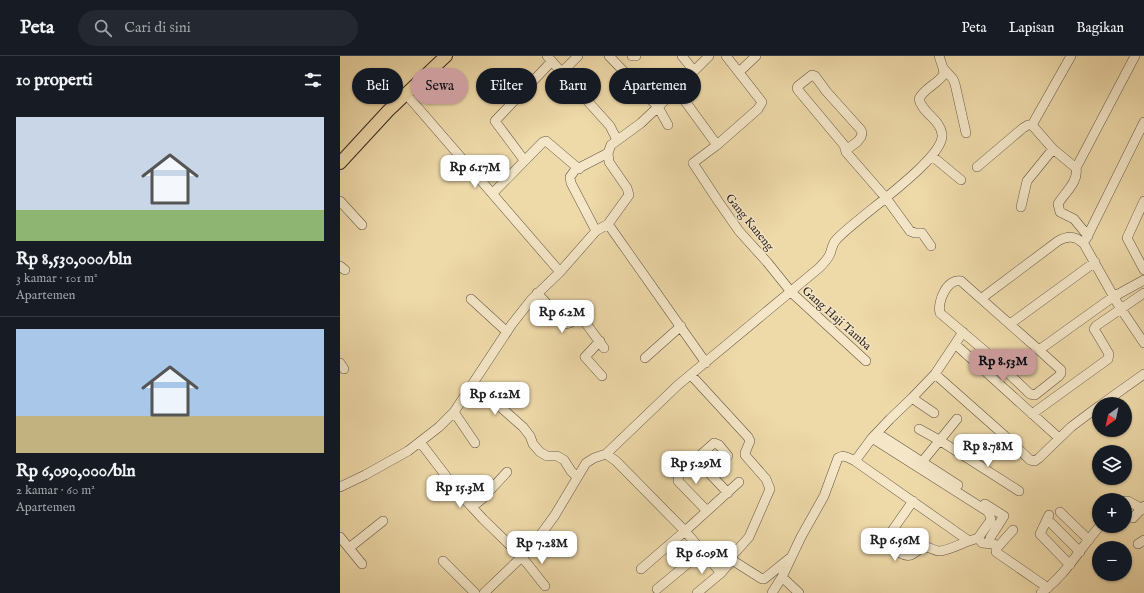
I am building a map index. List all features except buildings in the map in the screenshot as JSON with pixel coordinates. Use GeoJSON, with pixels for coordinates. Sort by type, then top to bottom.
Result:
{"type":"FeatureCollection","features":[{"type":"Feature","properties":{"kind":"main road"},"geometry":{"type":"LineString","coordinates":[[340,163],[358,142],[446,56]]}},
{"type":"Feature","properties":{"kind":"street"},"geometry":{"type":"LineString","coordinates":[[566,68],[578,56]]}},
{"type":"Feature","properties":{"kind":"street"},"geometry":{"type":"LineString","coordinates":[[609,56],[658,108],[668,125]]}},
{"type":"Feature","properties":{"kind":"street"},"geometry":{"type":"LineString","coordinates":[[682,56],[692,68]]}},
{"type":"Feature","properties":{"kind":"street"},"geometry":{"type":"LineString","coordinates":[[697,68],[709,56]]}},
{"type":"Feature","properties":{"kind":"street"},"geometry":{"type":"LineString","coordinates":[[687,104],[717,145],[758,109],[762,102],[726,56]]}},
{"type":"Feature","properties":{"kind":"street"},"geometry":{"type":"LineString","coordinates":[[739,72],[756,56]]}},
{"type":"Feature","properties":{"kind":"street"},"geometry":{"type":"LineString","coordinates":[[939,56],[944,68],[955,84],[966,133]]}},
{"type":"Feature","properties":{"kind":"street"},"geometry":{"type":"LineString","coordinates":[[1032,125],[1071,56]]}},
{"type":"Feature","properties":{"kind":"street"},"geometry":{"type":"LineString","coordinates":[[1135,56],[1076,168],[1077,172],[1075,179],[1061,199],[1058,208],[1060,212],[1074,219],[1117,303],[1141,332],[1144,343]]}},
{"type":"Feature","properties":{"kind":"street"},"geometry":{"type":"LineString","coordinates":[[524,160],[495,121],[549,58],[558,68]]}},
{"type":"Feature","properties":{"kind":"street"},"geometry":{"type":"LineString","coordinates":[[488,592],[522,557],[555,515],[586,463],[594,458],[606,454],[678,385],[820,268],[830,255],[836,240],[908,180],[932,156],[940,146],[942,134],[939,126],[924,108],[919,99],[922,93],[943,77],[944,68]]}},
{"type":"Feature","properties":{"kind":"street"},"geometry":{"type":"LineString","coordinates":[[846,150],[861,137],[861,130],[826,91],[815,76],[812,75],[797,88],[819,117],[844,145],[846,150],[886,198],[910,231],[922,233],[931,246]]}},
{"type":"Feature","properties":{"kind":"street"},"geometry":{"type":"LineString","coordinates":[[406,94],[560,272]]}},
{"type":"Feature","properties":{"kind":"street"},"geometry":{"type":"LineString","coordinates":[[590,104],[610,126],[617,140]]}},
{"type":"Feature","properties":{"kind":"street"},"geometry":{"type":"LineString","coordinates":[[340,487],[365,475],[420,442],[439,427],[454,412],[512,324],[537,293],[560,272],[596,231],[608,224],[627,198],[629,193],[627,188],[609,162],[608,153],[610,145],[640,123],[662,104]]}},
{"type":"Feature","properties":{"kind":"street"},"geometry":{"type":"LineString","coordinates":[[1086,240],[1144,122]]}},
{"type":"Feature","properties":{"kind":"street"},"geometry":{"type":"LineString","coordinates":[[977,167],[1023,128],[1028,125],[1032,125]]}},
{"type":"Feature","properties":{"kind":"street"},"geometry":{"type":"LineString","coordinates":[[1032,125],[1053,149],[1076,168]]}},
{"type":"Feature","properties":{"kind":"street"},"geometry":{"type":"LineString","coordinates":[[493,194],[524,160],[540,144],[546,141],[579,169]]}},
{"type":"Feature","properties":{"kind":"street","name":"Gang Kaneng"},"geometry":{"type":"LineString","coordinates":[[717,145],[693,163],[739,231],[792,292]]}},
{"type":"Feature","properties":{"kind":"street"},"geometry":{"type":"LineString","coordinates":[[1021,206],[1027,181],[1053,149]]}},
{"type":"Feature","properties":{"kind":"street"},"geometry":{"type":"LineString","coordinates":[[596,231],[571,183],[570,177],[575,170],[608,153]]}},
{"type":"Feature","properties":{"kind":"street"},"geometry":{"type":"LineString","coordinates":[[932,156],[961,180]]}},
{"type":"Feature","properties":{"kind":"street"},"geometry":{"type":"LineString","coordinates":[[1144,200],[1127,238],[1144,270]]}},
{"type":"Feature","properties":{"kind":"street"},"geometry":{"type":"LineString","coordinates":[[340,201],[362,225]]}},
{"type":"Feature","properties":{"kind":"street"},"geometry":{"type":"LineString","coordinates":[[608,224],[706,363]]}},
{"type":"Feature","properties":{"kind":"street"},"geometry":{"type":"LineString","coordinates":[[982,298],[1063,238],[1071,236],[1086,240]]}},
{"type":"Feature","properties":{"kind":"street"},"geometry":{"type":"LineString","coordinates":[[1010,324],[1095,262]]}},
{"type":"Feature","properties":{"kind":"street"},"geometry":{"type":"LineString","coordinates":[[959,280],[982,298],[1010,324],[1061,370],[1059,376],[1035,395],[1030,394],[963,332],[940,313],[940,307],[945,291],[952,283],[959,280]]}},
{"type":"Feature","properties":{"kind":"street"},"geometry":{"type":"LineString","coordinates":[[1032,414],[1108,359],[1109,354],[1094,329],[1117,303],[1144,280]]}},
{"type":"Feature","properties":{"kind":"street","name":"Gang Haji Tamba"},"geometry":{"type":"LineString","coordinates":[[792,292],[866,361]]}},
{"type":"Feature","properties":{"kind":"street"},"geometry":{"type":"LineString","coordinates":[[537,293],[566,324],[580,317],[582,318],[602,345],[585,357],[602,376]]}},
{"type":"Feature","properties":{"kind":"street"},"geometry":{"type":"LineString","coordinates":[[1039,350],[1117,303],[1144,293]]}},
{"type":"Feature","properties":{"kind":"street"},"geometry":{"type":"LineString","coordinates":[[471,298],[507,332]]}},
{"type":"Feature","properties":{"kind":"street"},"geometry":{"type":"LineString","coordinates":[[645,358],[681,326]]}},
{"type":"Feature","properties":{"kind":"street"},"geometry":{"type":"LineString","coordinates":[[849,458],[874,436],[935,374],[963,332]]}},
{"type":"Feature","properties":{"kind":"street"},"geometry":{"type":"LineString","coordinates":[[955,344],[1059,438]]}},
{"type":"Feature","properties":{"kind":"street"},"geometry":{"type":"LineString","coordinates":[[935,374],[1030,460],[1035,461],[1039,458],[1071,427],[1092,411]]}},
{"type":"Feature","properties":{"kind":"street"},"geometry":{"type":"LineString","coordinates":[[1112,397],[1144,374]]}},
{"type":"Feature","properties":{"kind":"street"},"geometry":{"type":"LineString","coordinates":[[691,375],[748,437],[750,441],[745,455],[766,479],[770,486],[749,537],[732,556],[732,560],[721,573],[697,593]]}},
{"type":"Feature","properties":{"kind":"street"},"geometry":{"type":"LineString","coordinates":[[472,384],[523,427],[530,436],[533,444],[540,452],[547,456],[557,456],[564,460],[577,477]]}},
{"type":"Feature","properties":{"kind":"street"},"geometry":{"type":"LineString","coordinates":[[912,398],[934,413]]}},
{"type":"Feature","properties":{"kind":"street"},"geometry":{"type":"LineString","coordinates":[[454,412],[475,443]]}},
{"type":"Feature","properties":{"kind":"street"},"geometry":{"type":"LineString","coordinates":[[922,462],[957,419]]}},
{"type":"Feature","properties":{"kind":"street"},"geometry":{"type":"LineString","coordinates":[[919,429],[1019,491]]}},
{"type":"Feature","properties":{"kind":"street"},"geometry":{"type":"LineString","coordinates":[[874,436],[922,462],[1004,516],[990,538]]}},
{"type":"Feature","properties":{"kind":"street"},"geometry":{"type":"LineString","coordinates":[[874,436],[989,513],[991,520],[973,540],[944,551],[938,551],[926,546],[921,547],[911,555],[906,556],[889,544],[887,538],[913,501]]}},
{"type":"Feature","properties":{"kind":"street"},"geometry":{"type":"LineString","coordinates":[[963,441],[985,458],[992,453],[1005,436]]}},
{"type":"Feature","properties":{"kind":"street"},"geometry":{"type":"LineString","coordinates":[[420,442],[472,507],[522,557],[545,586]]}},
{"type":"Feature","properties":{"kind":"street"},"geometry":{"type":"LineString","coordinates":[[707,511],[678,481],[679,474],[714,443],[719,445],[728,456]]}},
{"type":"Feature","properties":{"kind":"street"},"geometry":{"type":"LineString","coordinates":[[606,454],[616,461],[685,531],[721,573]]}},
{"type":"Feature","properties":{"kind":"street"},"geometry":{"type":"LineString","coordinates":[[772,593],[782,577],[801,537],[824,496],[838,458],[849,458],[973,540],[998,546]]}},
{"type":"Feature","properties":{"kind":"street"},"geometry":{"type":"LineString","coordinates":[[696,459],[728,493]]}},
{"type":"Feature","properties":{"kind":"street"},"geometry":{"type":"LineString","coordinates":[[472,507],[482,499],[507,472]]}},
{"type":"Feature","properties":{"kind":"street"},"geometry":{"type":"LineString","coordinates":[[641,569],[739,482]]}},
{"type":"Feature","properties":{"kind":"street"},"geometry":{"type":"LineString","coordinates":[[1132,503],[1143,508],[1133,518]]}},
{"type":"Feature","properties":{"kind":"street"},"geometry":{"type":"LineString","coordinates":[[1060,512],[1089,540]]}},
{"type":"Feature","properties":{"kind":"street"},"geometry":{"type":"LineString","coordinates":[[1070,565],[1040,534],[1050,519],[1080,552]]}},
{"type":"Feature","properties":{"kind":"street"},"geometry":{"type":"LineString","coordinates":[[349,548],[382,520]]}},
{"type":"Feature","properties":{"kind":"street"},"geometry":{"type":"LineString","coordinates":[[1013,530],[998,546],[996,552],[1045,590],[1070,565],[1094,533]]}},
{"type":"Feature","properties":{"kind":"street"},"geometry":{"type":"LineString","coordinates":[[340,537],[362,564]]}},
{"type":"Feature","properties":{"kind":"street"},"geometry":{"type":"LineString","coordinates":[[657,589],[703,551]]}},
{"type":"Feature","properties":{"kind":"street"},"geometry":{"type":"LineString","coordinates":[[732,560],[764,579],[792,557]]}},
{"type":"Feature","properties":{"kind":"street"},"geometry":{"type":"LineString","coordinates":[[443,561],[475,593]]}},
{"type":"Feature","properties":{"kind":"street"},"geometry":{"type":"LineString","coordinates":[[782,577],[799,593]]}}]}
